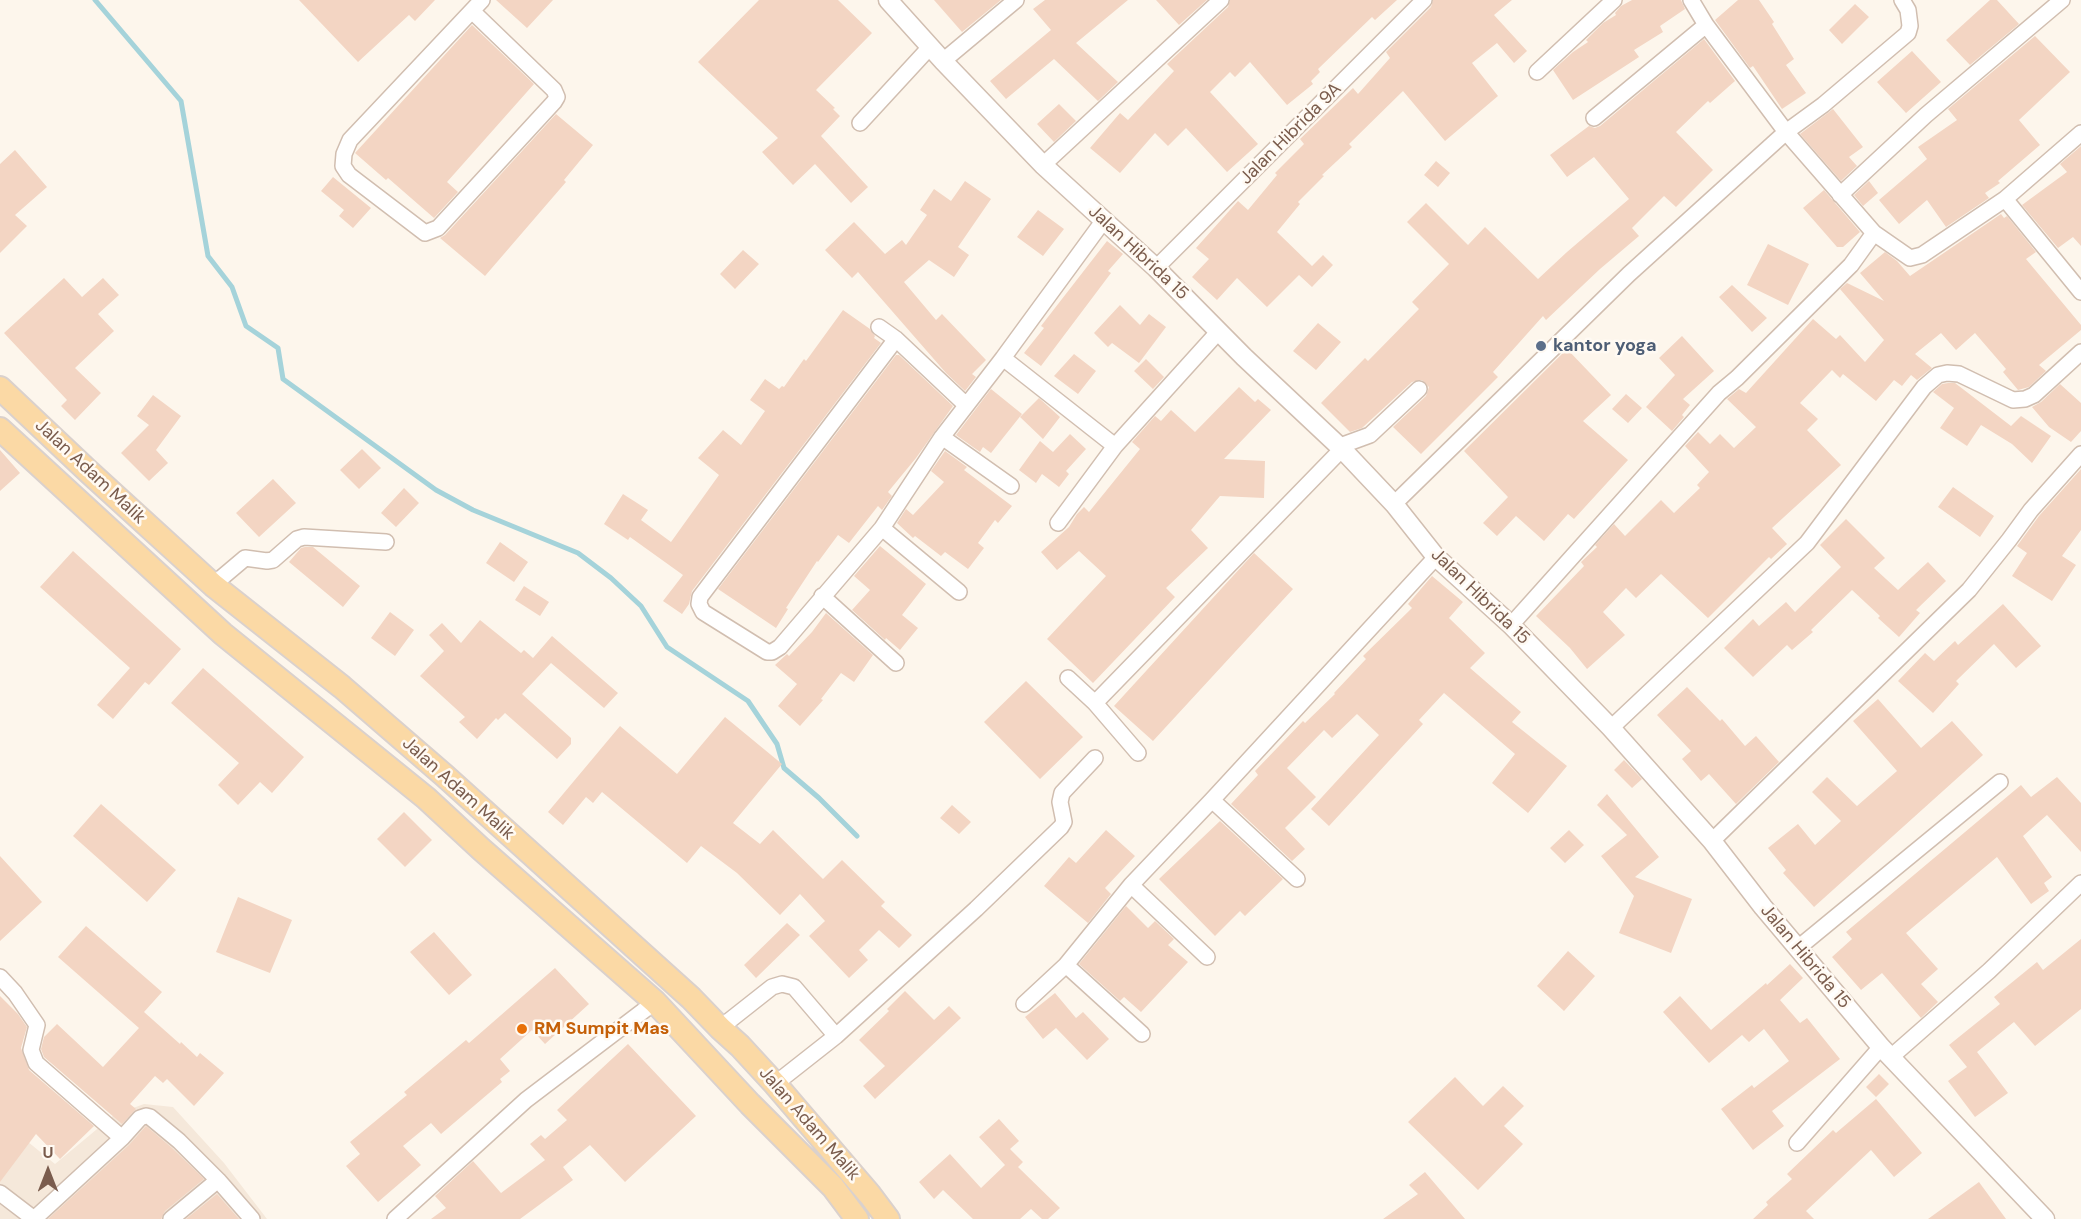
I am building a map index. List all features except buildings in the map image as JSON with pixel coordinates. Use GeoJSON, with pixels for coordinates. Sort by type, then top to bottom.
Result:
{"type":"FeatureCollection","features":[{"type":"Feature","properties":{"kind":"main road","name":"Jalan Adam Malik"},"geometry":{"type":"LineString","coordinates":[[0,388],[213,585],[342,687],[445,776],[692,998],[774,1084],[888,1219]]}},
{"type":"Feature","properties":{"kind":"main road","name":"Jalan Adam Malik"},"geometry":{"type":"LineString","coordinates":[[0,429],[223,634],[426,798],[655,1002],[750,1104],[833,1187],[857,1219]]}},
{"type":"Feature","properties":{"kind":"main road"},"geometry":{"type":"LineString","coordinates":[[426,798],[445,776]]}},
{"type":"Feature","properties":{"kind":"main road"},"geometry":{"type":"LineString","coordinates":[[481,849],[502,828]]}},
{"type":"Feature","properties":{"kind":"main road"},"geometry":{"type":"LineString","coordinates":[[671,1019],[692,998]]}},
{"type":"Feature","properties":{"kind":"main road"},"geometry":{"type":"LineString","coordinates":[[750,1104],[774,1084]]}},
{"type":"Feature","properties":{"kind":"street","name":"Jalan Hibrida 15"},"geometry":{"type":"LineString","coordinates":[[888,0],[1043,165],[1156,268],[1341,448],[1394,504],[1436,557],[1511,625],[1611,728],[1712,841],[1763,907],[1886,1052],[2045,1219]]}},
{"type":"Feature","properties":{"kind":"street"},"geometry":{"type":"LineString","coordinates":[[943,61],[1016,0]]}},
{"type":"Feature","properties":{"kind":"street"},"geometry":{"type":"LineString","coordinates":[[1043,165],[1221,0]]}},
{"type":"Feature","properties":{"kind":"street","name":"Jalan Hibrida 9A"},"geometry":{"type":"LineString","coordinates":[[1156,268],[1424,0]]}},
{"type":"Feature","properties":{"kind":"street"},"geometry":{"type":"LineString","coordinates":[[1537,72],[1614,0]]}},
{"type":"Feature","properties":{"kind":"street"},"geometry":{"type":"LineString","coordinates":[[1691,0],[1706,24],[1786,132],[1874,233],[1905,256],[1915,258],[1922,255],[2005,199],[2081,133]]}},
{"type":"Feature","properties":{"kind":"street"},"geometry":{"type":"LineString","coordinates":[[1394,504],[1629,274],[1786,132],[1823,105],[1908,33],[1910,26],[1908,10],[1902,0]]}},
{"type":"Feature","properties":{"kind":"street"},"geometry":{"type":"LineString","coordinates":[[1840,195],[1926,115],[2062,0]]}},
{"type":"Feature","properties":{"kind":"street"},"geometry":{"type":"LineString","coordinates":[[477,6],[557,96],[438,228],[425,233],[349,175],[343,166],[344,154],[350,140],[477,6]]}},
{"type":"Feature","properties":{"kind":"street"},"geometry":{"type":"LineString","coordinates":[[1594,118],[1706,24]]}},
{"type":"Feature","properties":{"kind":"street"},"geometry":{"type":"LineString","coordinates":[[860,123],[930,46]]}},
{"type":"Feature","properties":{"kind":"street"},"geometry":{"type":"LineString","coordinates":[[2005,199],[2081,292]]}},
{"type":"Feature","properties":{"kind":"street"},"geometry":{"type":"LineString","coordinates":[[896,339],[700,597],[699,604],[702,612],[767,652],[780,647],[882,528],[942,437],[1104,220]]}},
{"type":"Feature","properties":{"kind":"street"},"geometry":{"type":"LineString","coordinates":[[1511,625],[1719,393],[1851,265],[1874,233]]}},
{"type":"Feature","properties":{"kind":"street"},"geometry":{"type":"LineString","coordinates":[[879,327],[896,339],[966,405]]}},
{"type":"Feature","properties":{"kind":"street"},"geometry":{"type":"LineString","coordinates":[[1058,523],[1115,446],[1219,331]]}},
{"type":"Feature","properties":{"kind":"street"},"geometry":{"type":"LineString","coordinates":[[1611,728],[1807,543],[1924,387],[1938,375],[1959,374],[2013,400],[2025,399],[2034,395],[2081,352]]}},
{"type":"Feature","properties":{"kind":"street"},"geometry":{"type":"LineString","coordinates":[[1003,358],[1115,446]]}},
{"type":"Feature","properties":{"kind":"street"},"geometry":{"type":"LineString","coordinates":[[1095,703],[1341,448],[1370,435],[1419,389]]}},
{"type":"Feature","properties":{"kind":"street"},"geometry":{"type":"LineString","coordinates":[[942,437],[1011,486]]}},
{"type":"Feature","properties":{"kind":"street"},"geometry":{"type":"LineString","coordinates":[[1712,841],[1969,590],[2031,510],[2081,454]]}},
{"type":"Feature","properties":{"kind":"street"},"geometry":{"type":"LineString","coordinates":[[882,528],[959,592]]}},
{"type":"Feature","properties":{"kind":"street"},"geometry":{"type":"LineString","coordinates":[[213,585],[245,558],[273,560],[297,539],[304,537],[386,542]]}},
{"type":"Feature","properties":{"kind":"street"},"geometry":{"type":"LineString","coordinates":[[1023,1004],[1066,965],[1131,885],[1436,557]]}},
{"type":"Feature","properties":{"kind":"street"},"geometry":{"type":"LineString","coordinates":[[822,596],[896,663]]}},
{"type":"Feature","properties":{"kind":"street"},"geometry":{"type":"LineString","coordinates":[[1068,678],[1095,703],[1138,753]]}},
{"type":"Feature","properties":{"kind":"street"},"geometry":{"type":"LineString","coordinates":[[774,1084],[836,1036],[976,909],[1061,827],[1064,822],[1059,802],[1062,793],[1095,758]]}},
{"type":"Feature","properties":{"kind":"street"},"geometry":{"type":"LineString","coordinates":[[1798,948],[2000,782]]}},
{"type":"Feature","properties":{"kind":"street"},"geometry":{"type":"LineString","coordinates":[[1212,800],[1297,879]]}},
{"type":"Feature","properties":{"kind":"street"},"geometry":{"type":"LineString","coordinates":[[1797,1143],[1886,1052],[1989,971],[2081,883]]}},
{"type":"Feature","properties":{"kind":"street"},"geometry":{"type":"LineString","coordinates":[[1131,885],[1207,957]]}},
{"type":"Feature","properties":{"kind":"street"},"geometry":{"type":"LineString","coordinates":[[1066,965],[1142,1034]]}},
{"type":"Feature","properties":{"kind":"street"},"geometry":{"type":"LineString","coordinates":[[0,977],[15,993],[37,1025],[31,1050],[36,1063],[122,1138]]}},
{"type":"Feature","properties":{"kind":"street"},"geometry":{"type":"LineString","coordinates":[[720,1028],[772,987],[782,984],[794,987],[836,1036]]}},
{"type":"Feature","properties":{"kind":"street"},"geometry":{"type":"LineString","coordinates":[[395,1219],[526,1100],[655,1002]]}},
{"type":"Feature","properties":{"kind":"street"},"geometry":{"type":"LineString","coordinates":[[0,1193],[34,1219],[122,1138],[140,1118],[150,1117],[179,1141],[218,1180],[252,1219]]}},
{"type":"Feature","properties":{"kind":"street"},"geometry":{"type":"LineString","coordinates":[[172,1219],[218,1180]]}},
{"type":"Feature","properties":{"kind":"shaded area"},"geometry":{"type":"Polygon","coordinates":[[[144,1104],[173,1107],[224,1163],[267,1219],[0,1219],[0,1119],[55,1164],[114,1115],[144,1104]]]}},
{"type":"Feature","properties":{"kind":"waterway"},"geometry":{"type":"LineString","coordinates":[[95,0],[181,101],[208,256],[232,287],[246,326],[278,348],[283,379],[436,490],[473,510],[578,553],[611,578],[641,606],[667,647],[748,701],[777,744],[784,768],[819,798],[857,836]]}},
{"type":"Feature","properties":{"kind":"place","name":"kantor yoga"},"geometry":{"type":"Point","coordinates":[1541,346]}},
{"type":"Feature","properties":{"kind":"place","name":"RM Sumpit Mas"},"geometry":{"type":"Point","coordinates":[522,1029]}}]}
